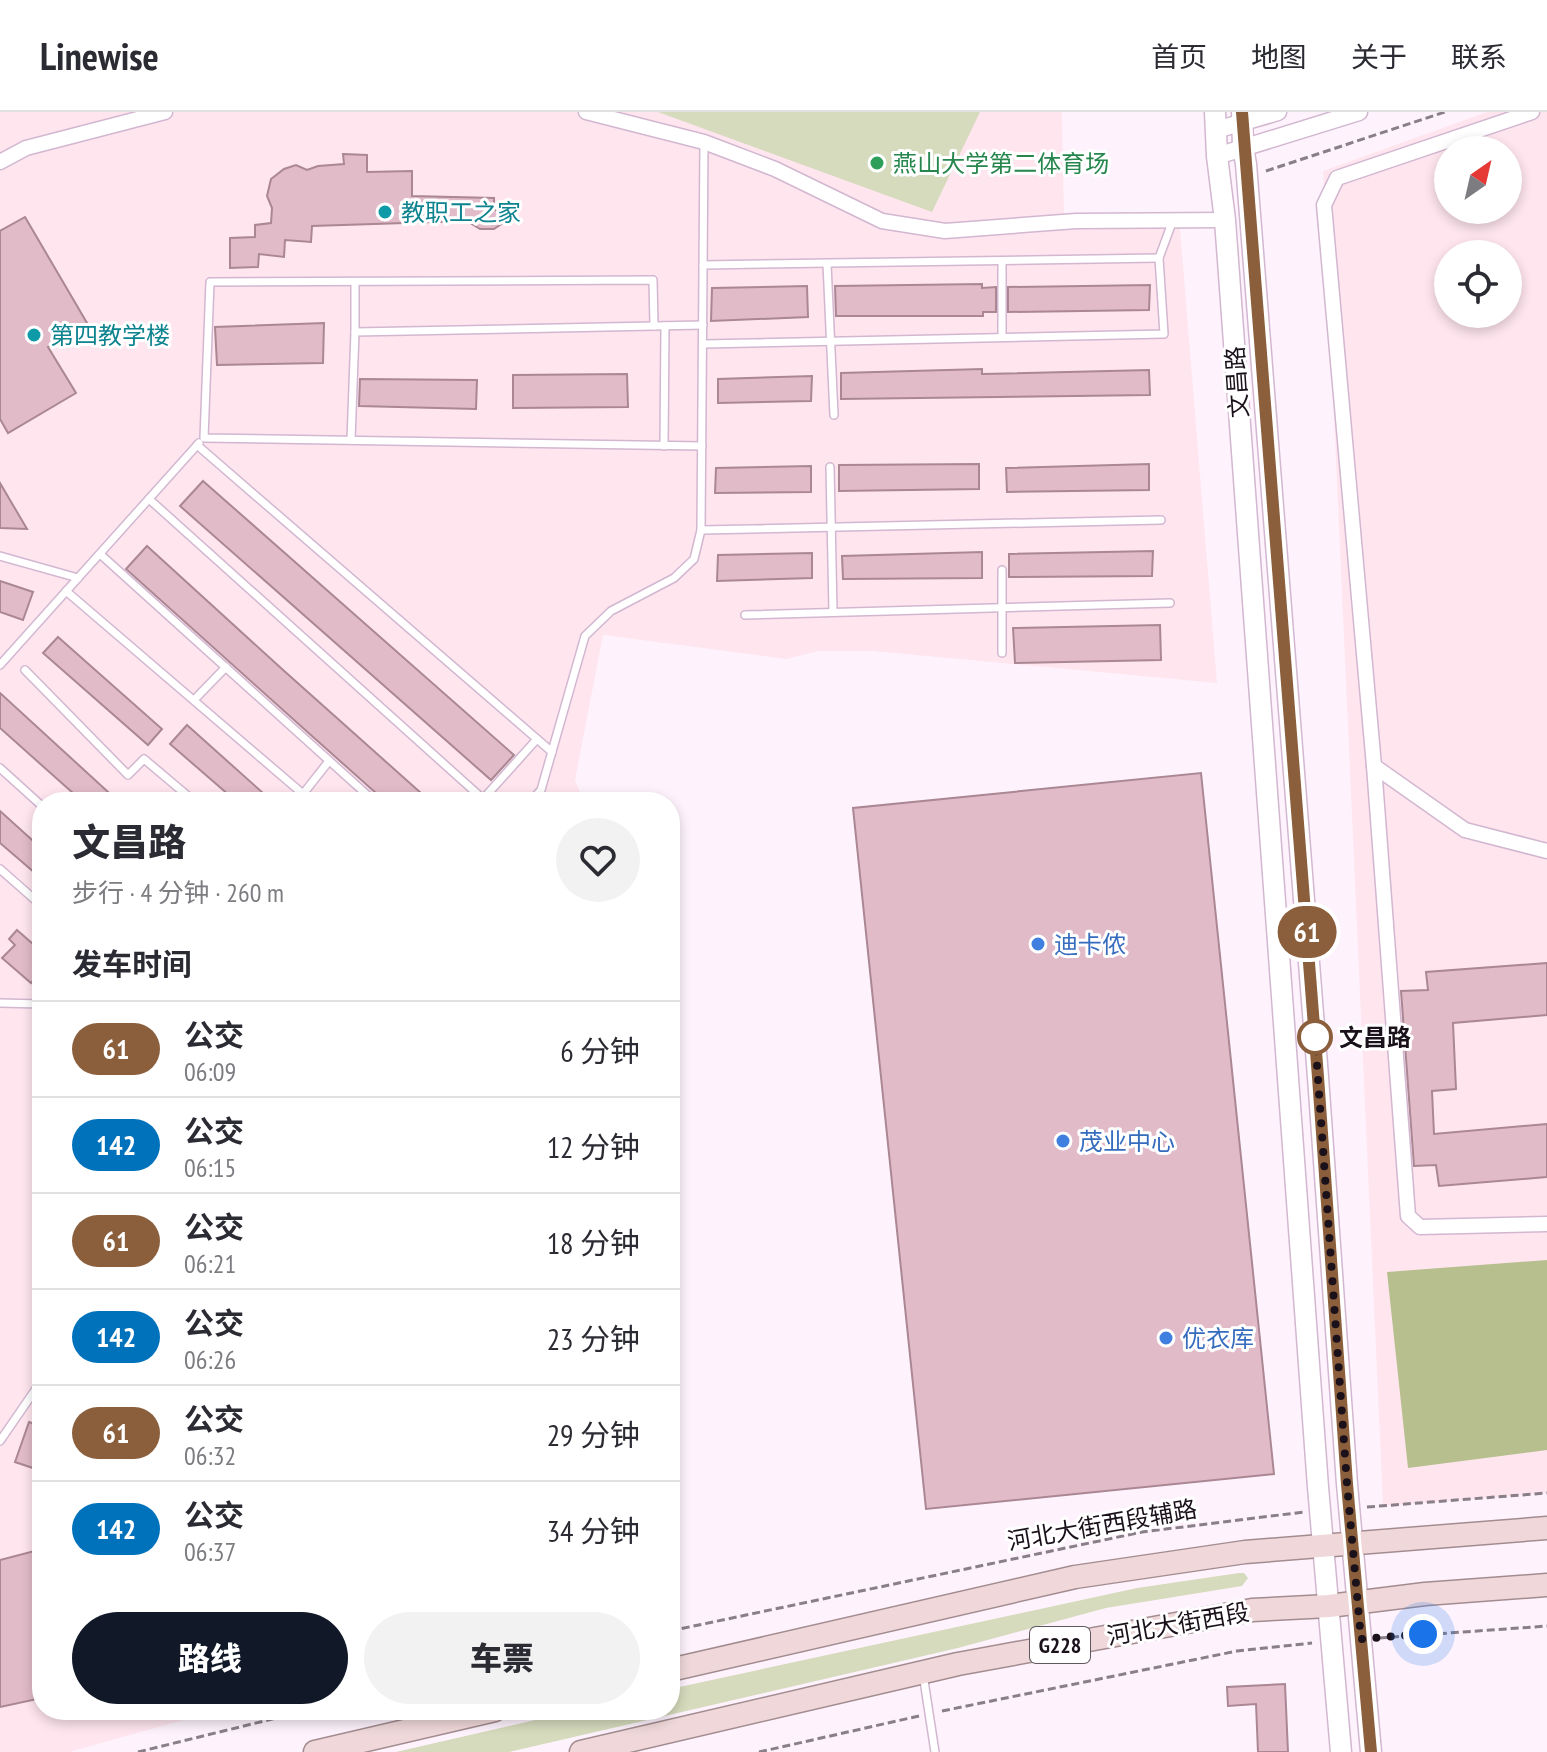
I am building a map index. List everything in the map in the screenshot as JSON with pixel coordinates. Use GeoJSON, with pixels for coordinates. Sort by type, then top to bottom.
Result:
{"type":"FeatureCollection","features":[{"type":"Feature","properties":{"kind":"highway"},"geometry":{"type":"LineString","coordinates":[[680,1668],[1075,1577],[1245,1552],[1547,1528]]}},
{"type":"Feature","properties":{"kind":"highway","name":"河北大街西段"},"geometry":{"type":"LineString","coordinates":[[581,1752],[923,1672],[1252,1610],[1329,1606],[1425,1594],[1547,1585]]}},
{"type":"Feature","properties":{"kind":"highway"},"geometry":{"type":"LineString","coordinates":[[315,1752],[452,1720]]}},
{"type":"Feature","properties":{"kind":"main road","name":"文昌路"},"geometry":{"type":"LineString","coordinates":[[1242,117],[1371,1752]]}},
{"type":"Feature","properties":{"kind":"main road","name":"文昌路"},"geometry":{"type":"LineString","coordinates":[[1216,121],[1341,1752]]}},
{"type":"Feature","properties":{"kind":"street"},"geometry":{"type":"LineString","coordinates":[[0,162],[26,148],[165,112]]}},
{"type":"Feature","properties":{"kind":"street"},"geometry":{"type":"LineString","coordinates":[[586,112],[704,142],[775,169],[882,221],[945,231],[1076,221],[1225,220]]}},
{"type":"Feature","properties":{"kind":"street"},"geometry":{"type":"LineString","coordinates":[[1216,121],[1278,112]]}},
{"type":"Feature","properties":{"kind":"street"},"geometry":{"type":"LineString","coordinates":[[1217,156],[1359,112]]}},
{"type":"Feature","properties":{"kind":"street"},"geometry":{"type":"LineString","coordinates":[[1532,112],[1337,178],[1324,205],[1374,766],[1408,1216],[1420,1227],[1547,1224]]}},
{"type":"Feature","properties":{"kind":"street"},"geometry":{"type":"LineString","coordinates":[[1374,766],[1465,830],[1547,851]]}},
{"type":"Feature","properties":{"kind":"lane"},"geometry":{"type":"LineString","coordinates":[[539,792],[585,636],[611,611],[674,578],[694,559],[701,530],[704,142]]}},
{"type":"Feature","properties":{"kind":"lane"},"geometry":{"type":"LineString","coordinates":[[703,344],[1164,334],[1159,258],[1173,220]]}},
{"type":"Feature","properties":{"kind":"lane"},"geometry":{"type":"LineString","coordinates":[[703,265],[1159,258]]}},
{"type":"Feature","properties":{"kind":"lane"},"geometry":{"type":"LineString","coordinates":[[1002,261],[1002,337]]}},
{"type":"Feature","properties":{"kind":"lane"},"geometry":{"type":"LineString","coordinates":[[827,264],[834,415]]}},
{"type":"Feature","properties":{"kind":"lane"},"geometry":{"type":"LineString","coordinates":[[0,665],[204,438],[210,282],[653,280],[654,326]]}},
{"type":"Feature","properties":{"kind":"lane"},"geometry":{"type":"LineString","coordinates":[[351,440],[355,282]]}},
{"type":"Feature","properties":{"kind":"lane"},"geometry":{"type":"LineString","coordinates":[[355,332],[703,325]]}},
{"type":"Feature","properties":{"kind":"lane"},"geometry":{"type":"LineString","coordinates":[[664,446],[665,326]]}},
{"type":"Feature","properties":{"kind":"lane"},"geometry":{"type":"LineString","coordinates":[[204,438],[702,446]]}},
{"type":"Feature","properties":{"kind":"lane"},"geometry":{"type":"LineString","coordinates":[[197,445],[552,752]]}},
{"type":"Feature","properties":{"kind":"lane"},"geometry":{"type":"LineString","coordinates":[[830,467],[833,612]]}},
{"type":"Feature","properties":{"kind":"lane"},"geometry":{"type":"LineString","coordinates":[[149,499],[475,792]]}},
{"type":"Feature","properties":{"kind":"lane"},"geometry":{"type":"LineString","coordinates":[[701,530],[1161,520]]}},
{"type":"Feature","properties":{"kind":"lane"},"geometry":{"type":"LineString","coordinates":[[100,554],[364,792]]}},
{"type":"Feature","properties":{"kind":"lane"},"geometry":{"type":"LineString","coordinates":[[0,556],[78,578]]}},
{"type":"Feature","properties":{"kind":"lane"},"geometry":{"type":"LineString","coordinates":[[1002,570],[1002,653]]}},
{"type":"Feature","properties":{"kind":"lane"},"geometry":{"type":"LineString","coordinates":[[66,591],[301,792]]}},
{"type":"Feature","properties":{"kind":"lane"},"geometry":{"type":"LineString","coordinates":[[745,615],[1170,603]]}},
{"type":"Feature","properties":{"kind":"lane"},"geometry":{"type":"LineString","coordinates":[[0,649],[11,652]]}},
{"type":"Feature","properties":{"kind":"lane"},"geometry":{"type":"LineString","coordinates":[[194,700],[226,667]]}},
{"type":"Feature","properties":{"kind":"lane"},"geometry":{"type":"LineString","coordinates":[[25,670],[128,775],[144,759],[183,792]]}},
{"type":"Feature","properties":{"kind":"lane"},"geometry":{"type":"LineString","coordinates":[[489,792],[537,739]]}},
{"type":"Feature","properties":{"kind":"lane"},"geometry":{"type":"LineString","coordinates":[[305,792],[329,761]]}},
{"type":"Feature","properties":{"kind":"lane"},"geometry":{"type":"LineString","coordinates":[[0,768],[32,797]]}},
{"type":"Feature","properties":{"kind":"lane"},"geometry":{"type":"LineString","coordinates":[[0,869],[32,897]]}},
{"type":"Feature","properties":{"kind":"lane"},"geometry":{"type":"LineString","coordinates":[[0,1003],[32,1004]]}},
{"type":"Feature","properties":{"kind":"lane"},"geometry":{"type":"LineString","coordinates":[[0,1441],[32,1395]]}},
{"type":"Feature","properties":{"kind":"lane"},"geometry":{"type":"LineString","coordinates":[[923,1672],[935,1752]]}},
{"type":"Feature","properties":{"kind":"path"},"geometry":{"type":"LineString","coordinates":[[1247,177],[1445,112]]}},
{"type":"Feature","properties":{"kind":"path"},"geometry":{"type":"LineString","coordinates":[[1351,1508],[1547,1493]]}},
{"type":"Feature","properties":{"kind":"path","name":"河北大街西段辅路"},"geometry":{"type":"LineString","coordinates":[[680,1629],[1142,1532],[1321,1510]]}},
{"type":"Feature","properties":{"kind":"path"},"geometry":{"type":"LineString","coordinates":[[1361,1639],[1547,1626]]}},
{"type":"Feature","properties":{"kind":"path"},"geometry":{"type":"LineString","coordinates":[[759,1752],[1237,1651],[1332,1641]]}},
{"type":"Feature","properties":{"kind":"path"},"geometry":{"type":"LineString","coordinates":[[138,1752],[268,1720]]}},
{"type":"Feature","properties":{"kind":"shaded area"},"geometry":{"type":"Polygon","coordinates":[[[0,112],[1062,112],[1064,216],[1179,216],[1217,683],[873,651],[819,651],[786,659],[603,635],[575,780],[580,792],[32,792],[32,1720],[184,1720],[69,1752],[0,1752],[0,112]]]}},
{"type":"Feature","properties":{"kind":"shaded area"},"geometry":{"type":"Polygon","coordinates":[[[1487,112],[1547,112],[1547,1493],[1383,1506],[1323,171],[1487,112]]]}},
{"type":"Feature","properties":{"kind":"green space","name":"燕山大学第二体育场"},"geometry":{"type":"Polygon","coordinates":[[[658,112],[980,112],[932,212],[658,112]]]}},
{"type":"Feature","properties":{"kind":"green space"},"geometry":{"type":"Polygon","coordinates":[[[1547,1260],[1547,1450],[1408,1468],[1387,1272],[1547,1260]]]}},
{"type":"Feature","properties":{"kind":"green space"},"geometry":{"type":"Polygon","coordinates":[[[1239,1573],[1244,1573],[1248,1578],[1242,1586],[1106,1608],[958,1648],[680,1712],[680,1687],[1137,1588],[1239,1573]]]}},
{"type":"Feature","properties":{"kind":"green space"},"geometry":{"type":"Polygon","coordinates":[[[535,1720],[647,1720],[509,1752],[396,1752],[535,1720]]]}},
{"type":"Feature","properties":{"kind":"building","name":"教职工之家"},"geometry":{"type":"Polygon","coordinates":[[[343,154],[367,155],[367,172],[412,171],[412,196],[494,198],[494,209],[504,216],[503,223],[494,229],[480,229],[467,221],[312,226],[311,242],[285,240],[284,257],[259,254],[258,267],[230,268],[230,238],[255,237],[255,225],[271,223],[272,208],[267,196],[271,179],[296,165],[307,170],[344,164],[343,154]]]}},
{"type":"Feature","properties":{"kind":"building","name":"第四教学楼"},"geometry":{"type":"Polygon","coordinates":[[[25,217],[87,323],[48,347],[76,393],[8,433],[0,419],[0,231],[25,217]]]}},
{"type":"Feature","properties":{"kind":"building"},"geometry":{"type":"Polygon","coordinates":[[[982,284],[982,288],[996,287],[996,312],[983,312],[983,316],[836,316],[835,286],[982,284]]]}},
{"type":"Feature","properties":{"kind":"building"},"geometry":{"type":"Polygon","coordinates":[[[1150,285],[1149,310],[1008,312],[1008,287],[1150,285]]]}},
{"type":"Feature","properties":{"kind":"building"},"geometry":{"type":"Polygon","coordinates":[[[807,286],[808,317],[711,321],[712,288],[807,286]]]}},
{"type":"Feature","properties":{"kind":"building"},"geometry":{"type":"Polygon","coordinates":[[[324,323],[323,363],[217,365],[215,327],[324,323]]]}},
{"type":"Feature","properties":{"kind":"building"},"geometry":{"type":"Polygon","coordinates":[[[982,369],[982,374],[1149,370],[1150,395],[841,399],[841,373],[982,369]]]}},
{"type":"Feature","properties":{"kind":"building"},"geometry":{"type":"Polygon","coordinates":[[[627,374],[628,407],[513,408],[513,375],[627,374]]]}},
{"type":"Feature","properties":{"kind":"building"},"geometry":{"type":"Polygon","coordinates":[[[812,376],[811,401],[718,403],[718,379],[812,376]]]}},
{"type":"Feature","properties":{"kind":"building"},"geometry":{"type":"Polygon","coordinates":[[[360,379],[477,380],[476,409],[359,406],[360,379]]]}},
{"type":"Feature","properties":{"kind":"building"},"geometry":{"type":"Polygon","coordinates":[[[979,464],[979,489],[839,491],[839,465],[979,464]]]}},
{"type":"Feature","properties":{"kind":"building"},"geometry":{"type":"Polygon","coordinates":[[[1149,464],[1149,490],[1007,492],[1006,468],[1149,464]]]}},
{"type":"Feature","properties":{"kind":"building"},"geometry":{"type":"Polygon","coordinates":[[[811,466],[811,492],[715,493],[716,468],[811,466]]]}},
{"type":"Feature","properties":{"kind":"building"},"geometry":{"type":"Polygon","coordinates":[[[203,481],[514,755],[491,780],[180,506],[203,481]]]}},
{"type":"Feature","properties":{"kind":"building"},"geometry":{"type":"Polygon","coordinates":[[[0,483],[27,529],[0,528],[0,483]]]}},
{"type":"Feature","properties":{"kind":"building"},"geometry":{"type":"Polygon","coordinates":[[[147,546],[420,792],[375,792],[126,569],[147,546]]]}},
{"type":"Feature","properties":{"kind":"building"},"geometry":{"type":"Polygon","coordinates":[[[1153,551],[1152,576],[1009,577],[1009,554],[1153,551]]]}},
{"type":"Feature","properties":{"kind":"building"},"geometry":{"type":"Polygon","coordinates":[[[982,552],[982,578],[843,579],[842,556],[982,552]]]}},
{"type":"Feature","properties":{"kind":"building"},"geometry":{"type":"Polygon","coordinates":[[[812,553],[812,578],[717,581],[718,555],[812,553]]]}},
{"type":"Feature","properties":{"kind":"building"},"geometry":{"type":"Polygon","coordinates":[[[0,581],[33,592],[23,620],[0,612],[0,581]]]}},
{"type":"Feature","properties":{"kind":"building"},"geometry":{"type":"Polygon","coordinates":[[[1160,625],[1161,660],[1015,663],[1013,628],[1160,625]]]}},
{"type":"Feature","properties":{"kind":"building"},"geometry":{"type":"Polygon","coordinates":[[[58,637],[162,729],[148,745],[43,653],[58,637]]]}},
{"type":"Feature","properties":{"kind":"building"},"geometry":{"type":"Polygon","coordinates":[[[0,693],[108,792],[72,792],[0,728],[0,693]]]}},
{"type":"Feature","properties":{"kind":"building"},"geometry":{"type":"Polygon","coordinates":[[[187,725],[262,792],[225,792],[170,744],[187,725]]]}},
{"type":"Feature","properties":{"kind":"building","name":"茂业中心"},"geometry":{"type":"Polygon","coordinates":[[[1201,773],[1274,1474],[926,1509],[853,808],[1201,773]]]}},
{"type":"Feature","properties":{"kind":"building"},"geometry":{"type":"Polygon","coordinates":[[[0,811],[32,840],[32,870],[0,843],[0,811]]]}},
{"type":"Feature","properties":{"kind":"building"},"geometry":{"type":"Polygon","coordinates":[[[17,930],[32,943],[31,983],[2,958],[15,945],[9,939],[17,930]]]}},
{"type":"Feature","properties":{"kind":"building"},"geometry":{"type":"Polygon","coordinates":[[[1547,963],[1547,1015],[1453,1023],[1456,1089],[1432,1091],[1434,1134],[1547,1124],[1547,1177],[1439,1186],[1436,1165],[1414,1166],[1401,991],[1428,990],[1426,972],[1547,963]]]}},
{"type":"Feature","properties":{"kind":"building"},"geometry":{"type":"Polygon","coordinates":[[[29,1422],[32,1423],[32,1468],[15,1462],[29,1422]]]}},
{"type":"Feature","properties":{"kind":"building"},"geometry":{"type":"Polygon","coordinates":[[[32,1552],[32,1700],[0,1707],[0,1560],[32,1552]]]}},
{"type":"Feature","properties":{"kind":"building"},"geometry":{"type":"Polygon","coordinates":[[[1285,1684],[1288,1752],[1258,1752],[1256,1704],[1228,1706],[1227,1687],[1285,1684]]]}},
{"type":"Feature","properties":{"kind":"bus line","name":"61"},"geometry":{"type":"LineString","coordinates":[[1242,112],[1347,1484],[1371,1752]]}},
{"type":"Feature","properties":{"kind":"place","name":"燕山大学第二体育场"},"geometry":{"type":"Point","coordinates":[877,163]}},
{"type":"Feature","properties":{"kind":"place","name":"教职工之家"},"geometry":{"type":"Point","coordinates":[385,212]}},
{"type":"Feature","properties":{"kind":"place","name":"第四教学楼"},"geometry":{"type":"Point","coordinates":[34,335]}},
{"type":"Feature","properties":{"kind":"place","name":"迪卡侬"},"geometry":{"type":"Point","coordinates":[1038,944]}},
{"type":"Feature","properties":{"kind":"place","name":"文昌路"},"geometry":{"type":"Point","coordinates":[1315,1037]}},
{"type":"Feature","properties":{"kind":"place","name":"茂业中心"},"geometry":{"type":"Point","coordinates":[1063,1141]}},
{"type":"Feature","properties":{"kind":"place","name":"优衣库"},"geometry":{"type":"Point","coordinates":[1166,1338]}},
{"type":"Feature","properties":{"kind":"route"},"geometry":{"type":"LineString","coordinates":[[1315,1037],[1361,1639],[1423,1634]]}}]}
